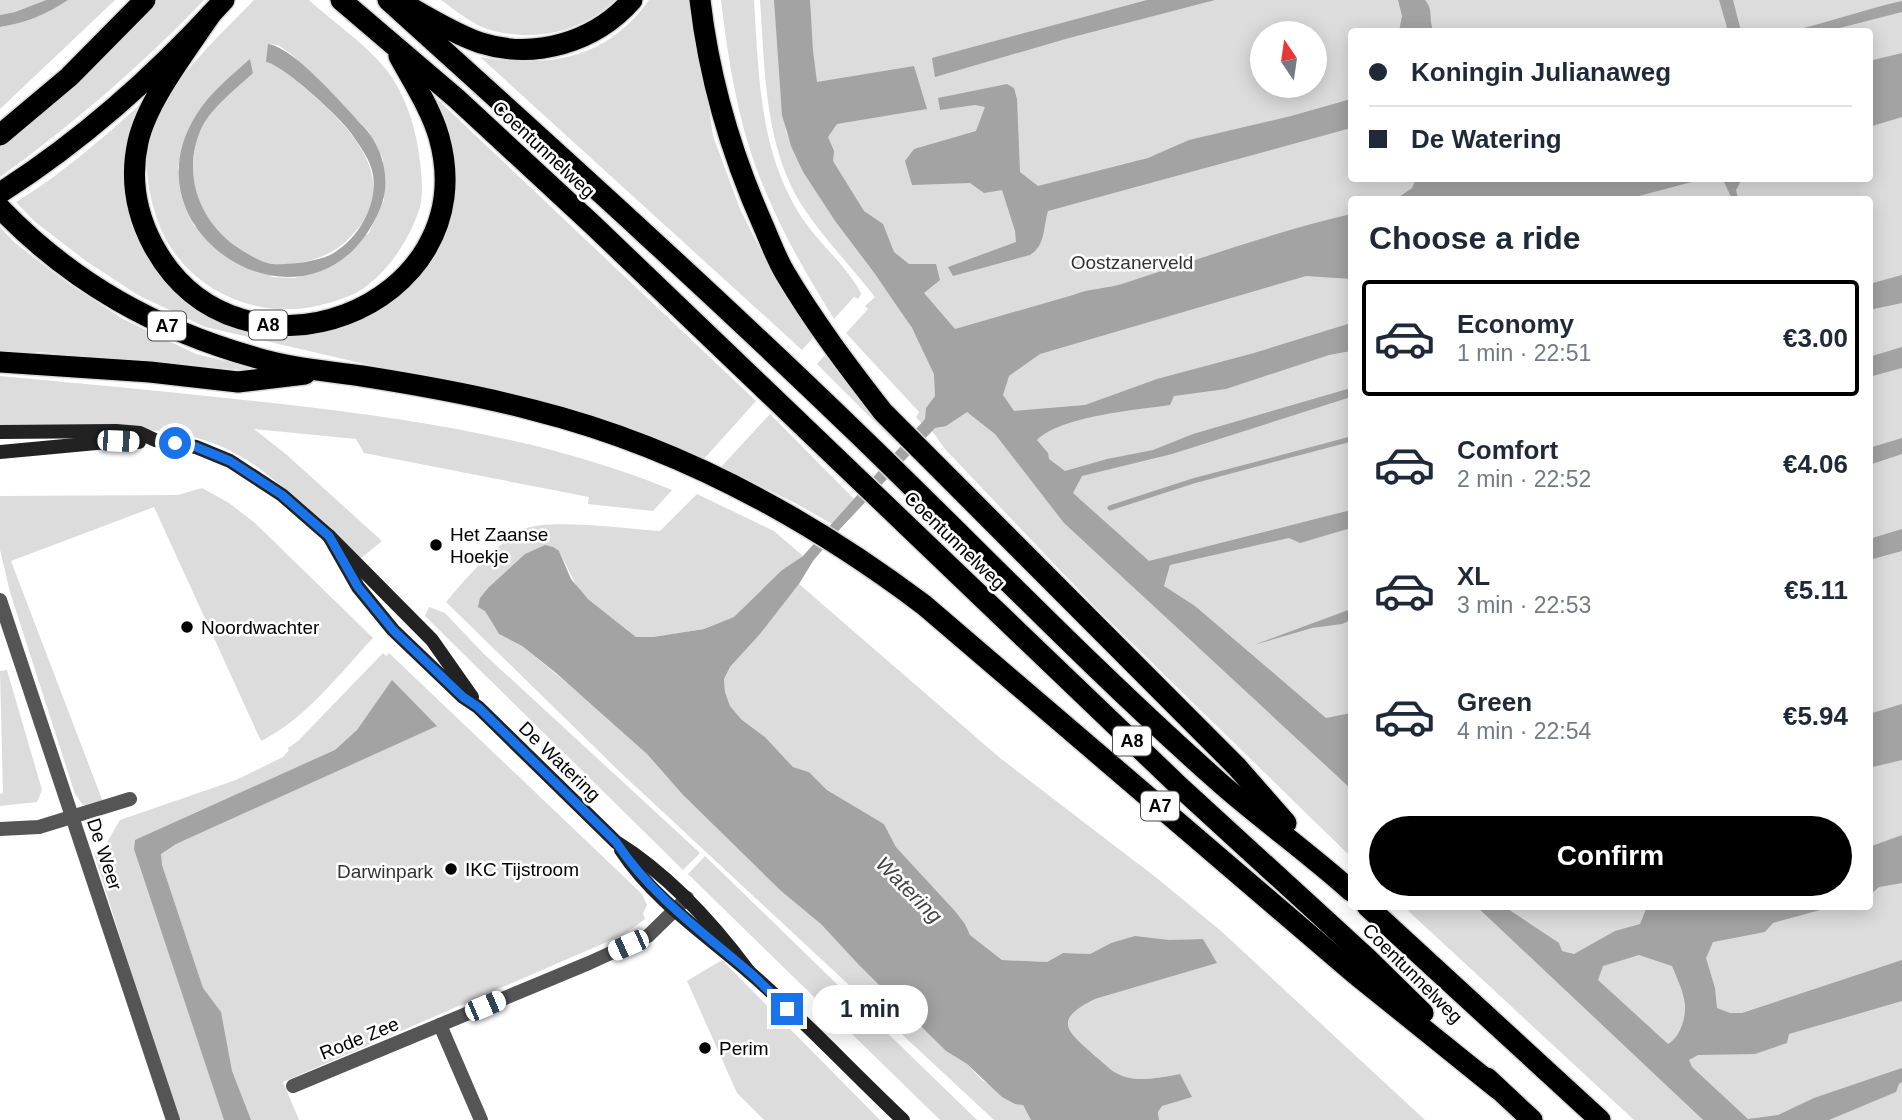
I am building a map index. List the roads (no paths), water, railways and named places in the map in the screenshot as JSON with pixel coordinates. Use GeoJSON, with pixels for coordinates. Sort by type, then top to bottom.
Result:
{"type":"FeatureCollection","features":[{"type":"Feature","properties":{"kind":"highway"},"geometry":{"type":"LineString","coordinates":[[0,135],[69,76],[145,0]]}},
{"type":"Feature","properties":{"kind":"highway","name":"Coentunnelweg"},"geometry":{"type":"LineString","coordinates":[[341,0],[457,99],[574,207],[1180,786],[1368,959],[1497,1089],[1532,1120]]}},
{"type":"Feature","properties":{"kind":"highway","name":"Coentunnelweg"},"geometry":{"type":"LineString","coordinates":[[388,0],[617,208],[857,433],[1106,676],[1220,783],[1348,888]]}},
{"type":"Feature","properties":{"kind":"highway"},"geometry":{"type":"LineString","coordinates":[[395,0],[479,43],[523,50],[540,49],[577,39],[615,18],[632,0]]}},
{"type":"Feature","properties":{"kind":"highway","name":"A8"},"geometry":{"type":"LineString","coordinates":[[700,0],[708,57],[726,128],[747,188],[783,270],[841,358],[884,412],[1237,767],[1321,864]]}},
{"type":"Feature","properties":{"kind":"highway"},"geometry":{"type":"LineString","coordinates":[[0,193],[66,148],[129,95],[217,7]]}},
{"type":"Feature","properties":{"kind":"highway","name":"A8"},"geometry":{"type":"LineString","coordinates":[[217,7],[145,120],[135,159],[136,197],[150,239],[186,288],[210,304],[255,322],[286,327],[317,324],[358,310],[381,297],[407,273],[418,260],[434,231],[443,185],[443,161],[438,136],[430,114],[395,48]]}},
{"type":"Feature","properties":{"kind":"highway","name":"A7"},"geometry":{"type":"LineString","coordinates":[[0,208],[26,234],[75,274],[131,310],[191,337],[259,359],[420,386],[533,410],[616,435],[748,492],[852,553],[924,605],[1354,973],[1497,1089]]}},
{"type":"Feature","properties":{"kind":"highway","name":"A7"},"geometry":{"type":"LineString","coordinates":[[0,362],[150,372],[238,382],[330,371]]}},
{"type":"Feature","properties":{"kind":"highway","name":"Coentunnelweg"},"geometry":{"type":"LineString","coordinates":[[1371,910],[1600,1120]]}},
{"type":"Feature","properties":{"kind":"main road"},"geometry":{"type":"LineString","coordinates":[[0,432],[116,431],[140,433],[155,440]]}},
{"type":"Feature","properties":{"kind":"main road"},"geometry":{"type":"LineString","coordinates":[[0,452],[155,440]]}},
{"type":"Feature","properties":{"kind":"main road","name":"De Watering"},"geometry":{"type":"LineString","coordinates":[[155,440],[196,447],[230,461],[282,495],[329,536],[432,640],[478,707]]}},
{"type":"Feature","properties":{"kind":"main road","name":"De Watering"},"geometry":{"type":"LineString","coordinates":[[329,536],[358,587],[393,630],[463,697],[478,707],[616,842],[628,861],[676,910],[749,972],[902,1120]]}},
{"type":"Feature","properties":{"kind":"main road","name":"De Watering"},"geometry":{"type":"LineString","coordinates":[[616,842],[633,852],[687,898],[725,939],[749,972]]}},
{"type":"Feature","properties":{"kind":"street","name":"De Weer"},"geometry":{"type":"LineString","coordinates":[[0,600],[173,1120]]}},
{"type":"Feature","properties":{"kind":"street"},"geometry":{"type":"LineString","coordinates":[[0,829],[39,827],[130,799]]}},
{"type":"Feature","properties":{"kind":"street"},"geometry":{"type":"LineString","coordinates":[[676,910],[687,898]]}},
{"type":"Feature","properties":{"kind":"street","name":"Rode Zee"},"geometry":{"type":"LineString","coordinates":[[293,1086],[648,936],[676,910]]}},
{"type":"Feature","properties":{"kind":"street"},"geometry":{"type":"LineString","coordinates":[[440,1025],[481,1120]]}},
{"type":"Feature","properties":{"kind":"water"},"geometry":{"type":"Polygon","coordinates":[[[46,0],[68,0],[35,18],[0,27],[0,15],[46,0]]]}},
{"type":"Feature","properties":{"kind":"water","name":"Watering"},"geometry":{"type":"Polygon","coordinates":[[[774,0],[810,0],[817,82],[914,66],[927,109],[837,124],[828,137],[834,151],[833,161],[864,211],[883,224],[894,252],[909,264],[936,264],[940,280],[924,293],[955,329],[1079,293],[1118,285],[1265,237],[1348,215],[1348,279],[1306,276],[1040,354],[1009,376],[1003,395],[1014,411],[1085,405],[1157,379],[1348,324],[1348,352],[1329,355],[1226,389],[1174,396],[1170,405],[1119,412],[1063,425],[1037,440],[1048,453],[1049,459],[1065,471],[1153,450],[1193,434],[1348,389],[1348,398],[1172,454],[1082,476],[1073,493],[1149,561],[1348,511],[1348,529],[1300,543],[1289,538],[1170,565],[1164,586],[1195,606],[1326,718],[1348,714],[1348,786],[1064,523],[995,434],[967,412],[946,426],[935,428],[840,529],[760,634],[730,667],[724,679],[730,706],[742,720],[765,737],[793,767],[809,772],[827,790],[884,824],[896,847],[955,911],[970,935],[1002,960],[1047,962],[1063,953],[1090,954],[1111,943],[1135,936],[1169,940],[1203,939],[1217,963],[1095,999],[1072,1014],[1068,1020],[1068,1027],[1078,1040],[1117,1074],[1140,1079],[1180,1074],[1192,1097],[1162,1106],[1158,1112],[1159,1120],[1031,1120],[1023,1105],[1002,1097],[967,1064],[946,1051],[821,924],[781,891],[683,795],[647,754],[556,673],[522,646],[499,634],[485,611],[478,607],[480,598],[489,587],[525,554],[545,545],[559,551],[571,579],[588,599],[636,637],[704,629],[734,617],[782,570],[803,556],[925,419],[926,408],[935,396],[934,374],[912,328],[803,172],[791,146],[782,115],[774,0]]]}},
{"type":"Feature","properties":{"kind":"water"},"geometry":{"type":"Polygon","coordinates":[[[1147,0],[1215,0],[935,77],[932,58],[1147,0]]]}},
{"type":"Feature","properties":{"kind":"water"},"geometry":{"type":"Polygon","coordinates":[[[1398,0],[1425,0],[1433,28],[1400,28],[1402,16],[1398,0]]]}},
{"type":"Feature","properties":{"kind":"water"},"geometry":{"type":"Polygon","coordinates":[[[1719,0],[1733,0],[1740,28],[1727,28],[1719,0]]]}},
{"type":"Feature","properties":{"kind":"water"},"geometry":{"type":"Polygon","coordinates":[[[1902,1],[1902,12],[1840,28],[1802,28],[1819,24],[1902,1]]]}},
{"type":"Feature","properties":{"kind":"water"},"geometry":{"type":"Polygon","coordinates":[[[268,44],[279,48],[305,66],[331,92],[370,134],[384,165],[384,198],[380,209],[351,252],[314,273],[274,276],[235,262],[203,236],[183,201],[180,158],[198,112],[215,91],[250,59],[253,73],[212,112],[202,127],[196,145],[194,180],[205,213],[215,227],[228,240],[257,259],[286,264],[309,261],[340,249],[357,232],[369,210],[374,187],[372,169],[367,158],[351,133],[324,104],[285,72],[266,62],[268,44]]]}},
{"type":"Feature","properties":{"kind":"water"},"geometry":{"type":"Polygon","coordinates":[[[1902,53],[1902,117],[1873,126],[1873,60],[1902,53]]]}},
{"type":"Feature","properties":{"kind":"water"},"geometry":{"type":"Polygon","coordinates":[[[1007,84],[1014,88],[1017,99],[1020,172],[1038,186],[1148,158],[1189,140],[1348,100],[1348,129],[1048,211],[1039,246],[1030,255],[953,276],[948,267],[1016,242],[1002,190],[984,193],[970,183],[912,185],[905,161],[914,149],[976,131],[985,107],[975,105],[940,110],[938,98],[1007,84]]]}},
{"type":"Feature","properties":{"kind":"water"},"geometry":{"type":"Polygon","coordinates":[[[1414,182],[1692,182],[1639,196],[1400,196],[1412,188],[1414,182]]]}},
{"type":"Feature","properties":{"kind":"water"},"geometry":{"type":"Polygon","coordinates":[[[1724,182],[1740,182],[1736,190],[1737,196],[1731,196],[1724,182]]]}},
{"type":"Feature","properties":{"kind":"water"},"geometry":{"type":"Polygon","coordinates":[[[1902,275],[1902,303],[1873,309],[1873,283],[1902,275]]]}},
{"type":"Feature","properties":{"kind":"water"},"geometry":{"type":"Polygon","coordinates":[[[1902,347],[1902,368],[1873,376],[1873,356],[1902,347]]]}},
{"type":"Feature","properties":{"kind":"water"},"geometry":{"type":"Polygon","coordinates":[[[1902,438],[1902,454],[1873,464],[1873,447],[1902,438]]]}},
{"type":"Feature","properties":{"kind":"water"},"geometry":{"type":"Polygon","coordinates":[[[1902,529],[1902,551],[1873,559],[1873,538],[1902,529]]]}},
{"type":"Feature","properties":{"kind":"water"},"geometry":{"type":"Polygon","coordinates":[[[1348,610],[1348,621],[1342,624],[1312,628],[1254,645],[1348,610]]]}},
{"type":"Feature","properties":{"kind":"water"},"geometry":{"type":"Polygon","coordinates":[[[392,680],[437,726],[176,844],[161,854],[162,865],[203,988],[221,1012],[232,1071],[251,1120],[224,1120],[134,849],[135,840],[335,750],[357,730],[392,680]]]}},
{"type":"Feature","properties":{"kind":"water"},"geometry":{"type":"Polygon","coordinates":[[[1902,704],[1902,760],[1873,767],[1873,713],[1902,704]]]}},
{"type":"Feature","properties":{"kind":"water"},"geometry":{"type":"Polygon","coordinates":[[[1902,835],[1902,883],[1879,887],[1873,892],[1873,846],[1902,835]]]}},
{"type":"Feature","properties":{"kind":"water"},"geometry":{"type":"Polygon","coordinates":[[[1480,910],[1510,910],[1559,943],[1562,951],[1574,954],[1615,931],[1640,924],[1646,910],[1820,910],[1773,923],[1765,932],[1713,942],[1706,958],[1715,988],[1717,1008],[1730,1013],[1742,1013],[1902,960],[1902,1001],[1789,1034],[1787,1043],[1755,1054],[1698,1055],[1689,1060],[1692,1067],[1748,1119],[1778,1115],[1814,1098],[1902,1068],[1902,1082],[1896,1092],[1829,1120],[1703,1120],[1480,910]],[[1639,955],[1603,966],[1598,980],[1668,1044],[1677,1036],[1682,1024],[1685,1011],[1683,995],[1672,966],[1639,955]]]}},
{"type":"Feature","properties":{"kind":"waterway"},"geometry":{"type":"LineString","coordinates":[[1110,508],[1193,481],[1348,440]]}},
{"type":"Feature","properties":{"kind":"place","name":"Het Zaanse Hoekje"},"geometry":{"type":"Point","coordinates":[436,545]}},
{"type":"Feature","properties":{"kind":"place","name":"Noordwachter"},"geometry":{"type":"Point","coordinates":[187,627]}},
{"type":"Feature","properties":{"kind":"place","name":"IKC Tijstroom"},"geometry":{"type":"Point","coordinates":[451,869]}},
{"type":"Feature","properties":{"kind":"place","name":"Perim"},"geometry":{"type":"Point","coordinates":[705,1048]}},
{"type":"Feature","properties":{"kind":"park label","name":"Oostzanerveld"},"geometry":{"type":"Point","coordinates":[1132,262]}},
{"type":"Feature","properties":{"kind":"park label","name":"Darwinpark"},"geometry":{"type":"Point","coordinates":[385,871]}}]}
